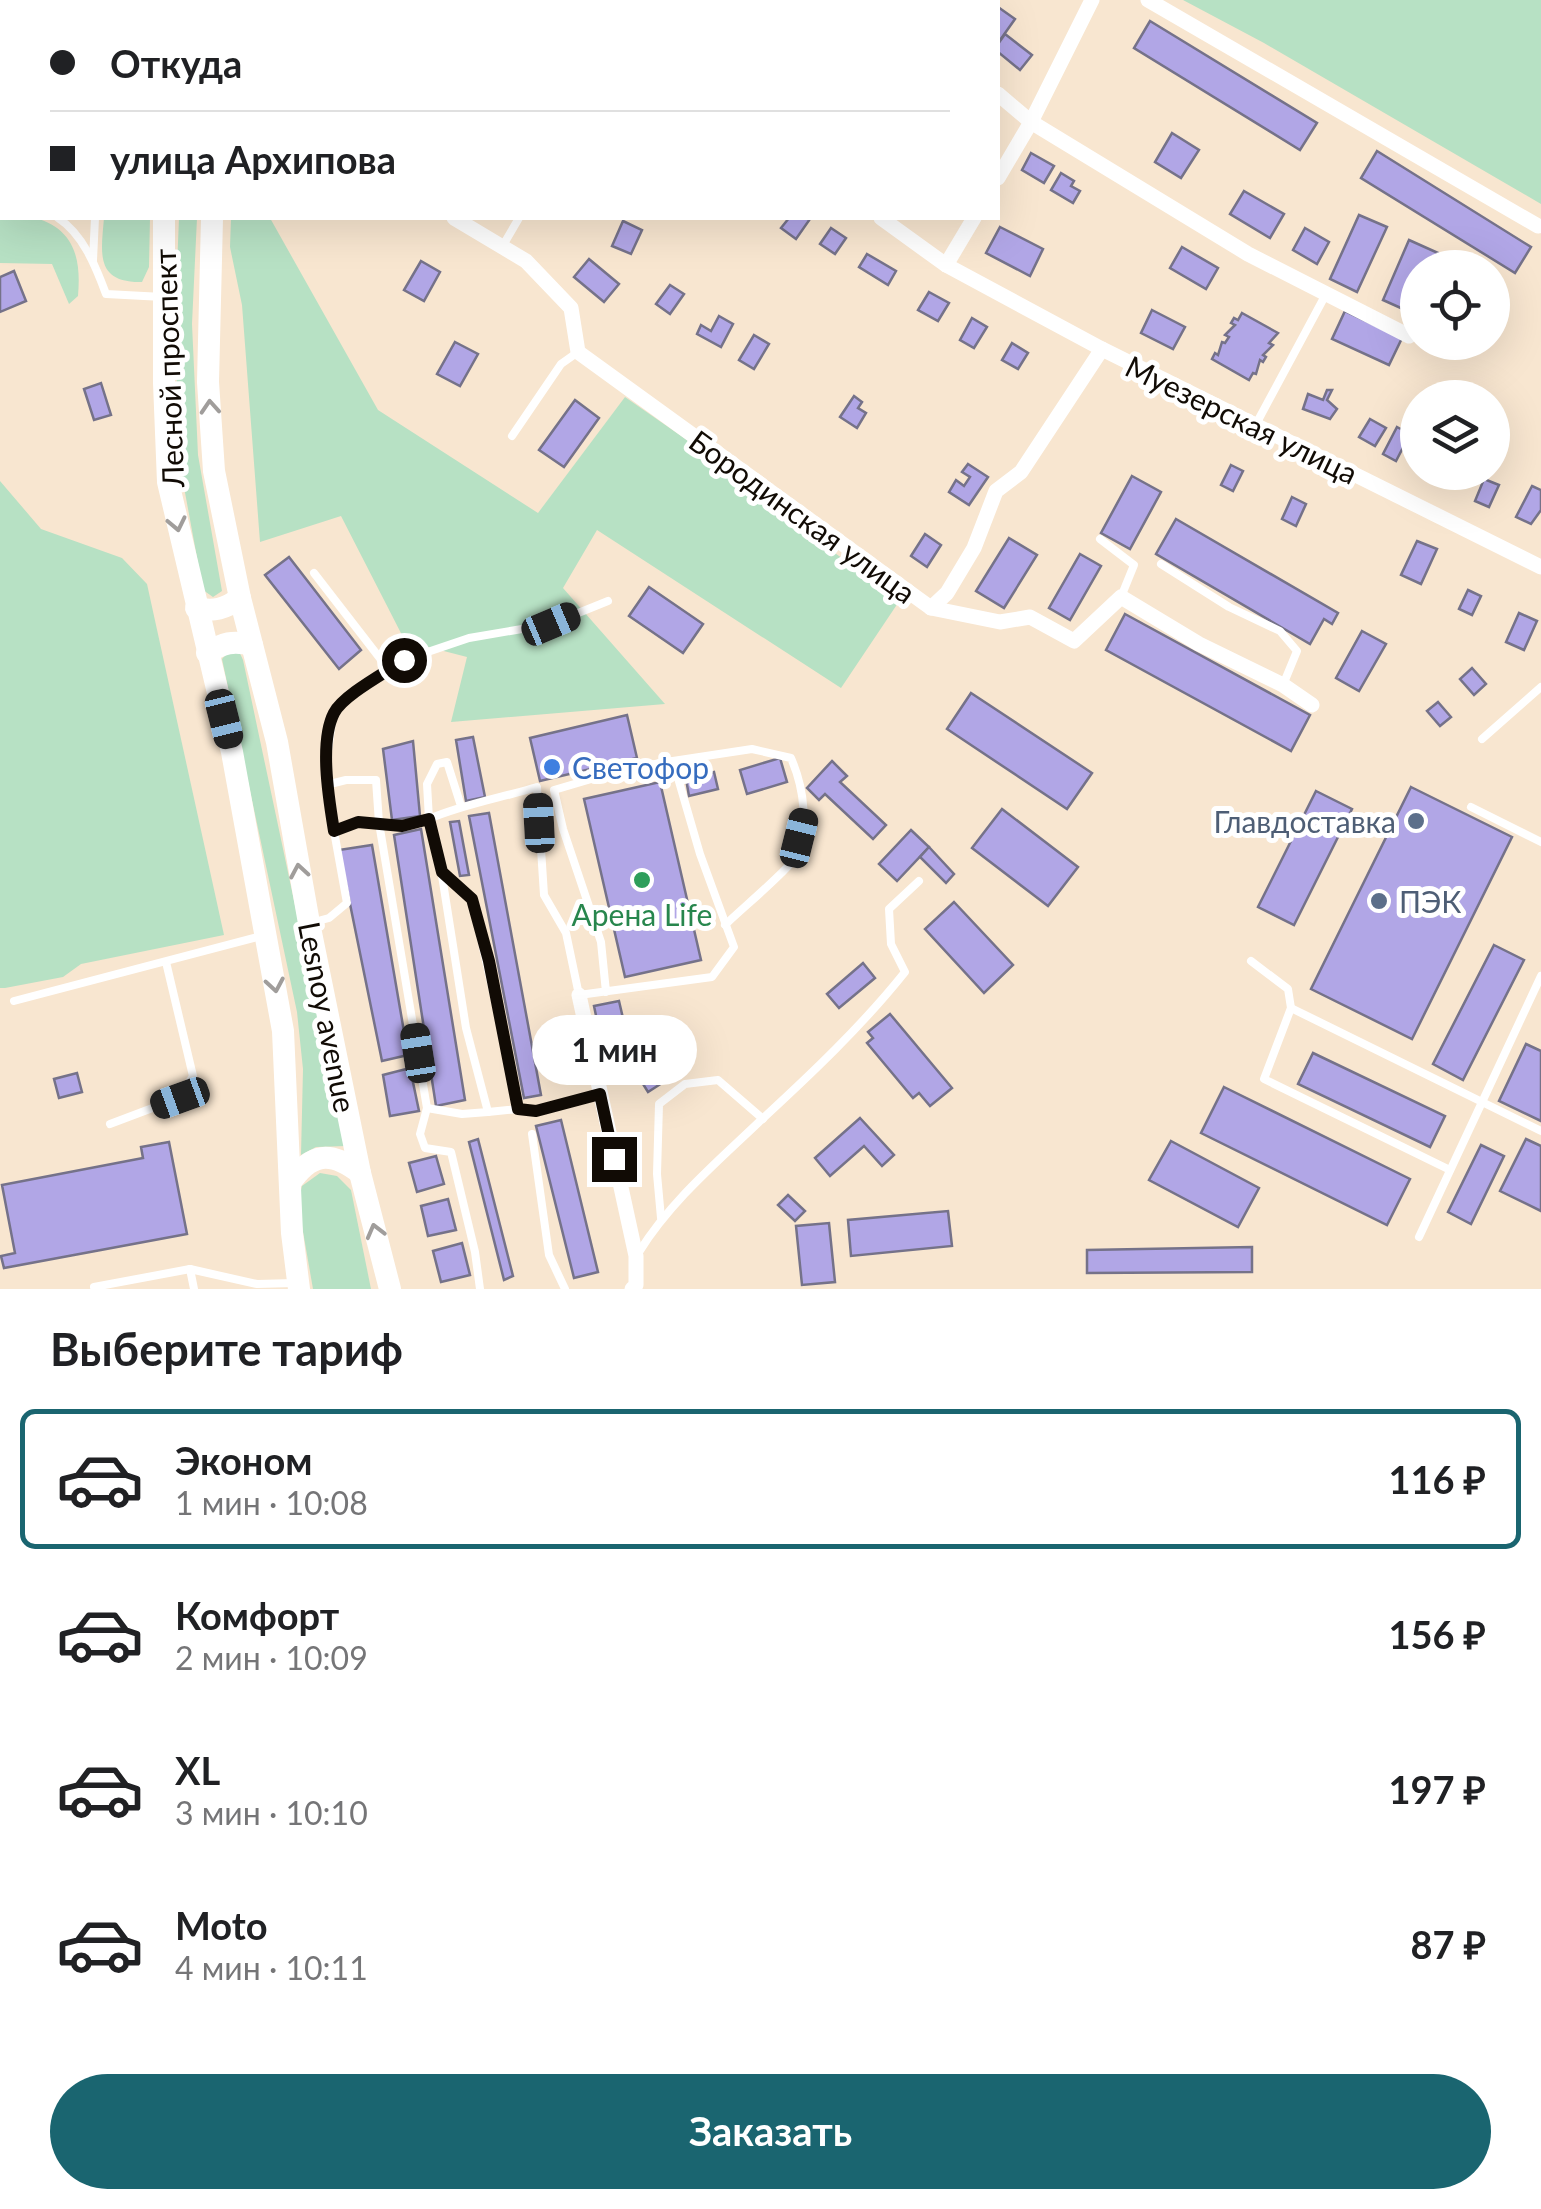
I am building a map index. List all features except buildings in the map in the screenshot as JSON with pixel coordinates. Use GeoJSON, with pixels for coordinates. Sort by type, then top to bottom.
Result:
{"type":"FeatureCollection","features":[{"type":"Feature","properties":{"kind":"main road","name":"Лесной проспект"},"geometry":{"type":"LineString","coordinates":[[164,220],[168,482],[232,752],[266,935]]}},
{"type":"Feature","properties":{"kind":"main road","name":"Лесной проспект"},"geometry":{"type":"LineString","coordinates":[[212,220],[208,382],[214,471],[276,742],[308,923]]}},
{"type":"Feature","properties":{"kind":"main road"},"geometry":{"type":"LineString","coordinates":[[196,608],[210,611],[240,598]]}},
{"type":"Feature","properties":{"kind":"main road"},"geometry":{"type":"LineString","coordinates":[[207,653],[220,644],[236,641],[252,645]]}},
{"type":"Feature","properties":{"kind":"main road","name":"Lesnoy avenue"},"geometry":{"type":"LineString","coordinates":[[308,923],[360,1173],[390,1289]]}},
{"type":"Feature","properties":{"kind":"main road","name":"Lesnoy avenue"},"geometry":{"type":"LineString","coordinates":[[266,935],[283,1031],[299,1286]]}},
{"type":"Feature","properties":{"kind":"main road"},"geometry":{"type":"LineString","coordinates":[[290,1183],[302,1166],[322,1157],[343,1160],[360,1173]]}},
{"type":"Feature","properties":{"kind":"street"},"geometry":{"type":"LineString","coordinates":[[1000,175],[1092,0]]}},
{"type":"Feature","properties":{"kind":"street"},"geometry":{"type":"LineString","coordinates":[[1148,0],[1538,226]]}},
{"type":"Feature","properties":{"kind":"street"},"geometry":{"type":"LineString","coordinates":[[1000,96],[1031,122],[1248,254],[1400,331]]}},
{"type":"Feature","properties":{"kind":"street"},"geometry":{"type":"LineString","coordinates":[[457,220],[526,261],[571,308],[578,352]]}},
{"type":"Feature","properties":{"kind":"street","name":"Муезерская улица"},"geometry":{"type":"LineString","coordinates":[[884,220],[946,266],[1102,349],[1541,567]]}},
{"type":"Feature","properties":{"kind":"street"},"geometry":{"type":"LineString","coordinates":[[946,266],[973,220]]}},
{"type":"Feature","properties":{"kind":"street"},"geometry":{"type":"LineString","coordinates":[[931,608],[947,593],[974,548],[996,491],[1021,472],[1102,349]]}},
{"type":"Feature","properties":{"kind":"street","name":"Бородинская улица"},"geometry":{"type":"LineString","coordinates":[[578,352],[931,608],[1000,622],[1030,617],[1074,641],[1120,598]]}},
{"type":"Feature","properties":{"kind":"street"},"geometry":{"type":"LineString","coordinates":[[1120,598],[1283,686],[1312,706]]}},
{"type":"Feature","properties":{"kind":"street"},"geometry":{"type":"LineString","coordinates":[[579,995],[636,1256],[636,1285],[632,1289]]}},
{"type":"Feature","properties":{"kind":"lane"},"geometry":{"type":"LineString","coordinates":[[63,220],[93,260],[106,294],[163,297]]}},
{"type":"Feature","properties":{"kind":"lane"},"geometry":{"type":"LineString","coordinates":[[93,260],[95,220]]}},
{"type":"Feature","properties":{"kind":"lane"},"geometry":{"type":"LineString","coordinates":[[502,247],[518,220]]}},
{"type":"Feature","properties":{"kind":"lane"},"geometry":{"type":"LineString","coordinates":[[1255,426],[1326,294]]}},
{"type":"Feature","properties":{"kind":"lane"},"geometry":{"type":"LineString","coordinates":[[512,436],[561,364],[578,352]]}},
{"type":"Feature","properties":{"kind":"lane"},"geometry":{"type":"LineString","coordinates":[[1100,539],[1134,565],[1120,598]]}},
{"type":"Feature","properties":{"kind":"lane"},"geometry":{"type":"LineString","coordinates":[[1161,564],[1228,607],[1280,632],[1298,652],[1283,686]]}},
{"type":"Feature","properties":{"kind":"lane"},"geometry":{"type":"LineString","coordinates":[[314,573],[389,670]]}},
{"type":"Feature","properties":{"kind":"lane"},"geometry":{"type":"LineString","coordinates":[[308,923],[329,918],[347,902],[326,785],[333,714],[342,702],[404,660],[469,638],[551,624],[608,601]]}},
{"type":"Feature","properties":{"kind":"lane"},"geometry":{"type":"LineString","coordinates":[[1482,739],[1541,687]]}},
{"type":"Feature","properties":{"kind":"lane"},"geometry":{"type":"LineString","coordinates":[[606,992],[601,942],[562,830],[554,790],[625,769],[752,749],[791,758],[799,778],[804,815],[794,860],[725,925]]}},
{"type":"Feature","properties":{"kind":"lane"},"geometry":{"type":"LineString","coordinates":[[334,831],[358,822],[402,826],[537,787],[544,895],[566,933],[579,995],[712,977],[734,948],[673,761]]}},
{"type":"Feature","properties":{"kind":"lane"},"geometry":{"type":"LineString","coordinates":[[461,806],[447,762],[436,764],[427,784],[429,819],[442,872],[466,1028],[488,1112]]}},
{"type":"Feature","properties":{"kind":"lane"},"geometry":{"type":"LineString","coordinates":[[326,785],[376,780],[379,823],[427,1108],[420,1134],[425,1148],[450,1152],[475,1252],[480,1289]]}},
{"type":"Feature","properties":{"kind":"lane"},"geometry":{"type":"LineString","coordinates":[[1471,808],[1541,842]]}},
{"type":"Feature","properties":{"kind":"lane"},"geometry":{"type":"LineString","coordinates":[[442,872],[472,899],[489,961],[518,1109]]}},
{"type":"Feature","properties":{"kind":"lane"},"geometry":{"type":"LineString","coordinates":[[636,1256],[661,1218],[883,999],[905,972],[891,944],[889,909],[920,881]]}},
{"type":"Feature","properties":{"kind":"lane"},"geometry":{"type":"LineString","coordinates":[[14,1001],[266,935]]}},
{"type":"Feature","properties":{"kind":"lane"},"geometry":{"type":"LineString","coordinates":[[110,1124],[180,1098],[193,1076],[166,962]]}},
{"type":"Feature","properties":{"kind":"lane"},"geometry":{"type":"LineString","coordinates":[[1252,962],[1288,989],[1291,1008],[1264,1079],[1450,1170]]}},
{"type":"Feature","properties":{"kind":"lane"},"geometry":{"type":"LineString","coordinates":[[1418,1237],[1540,982]]}},
{"type":"Feature","properties":{"kind":"lane"},"geometry":{"type":"LineString","coordinates":[[1291,1008],[1541,1132]]}},
{"type":"Feature","properties":{"kind":"lane"},"geometry":{"type":"LineString","coordinates":[[661,1218],[657,1174],[659,1104],[684,1084],[718,1080],[763,1119]]}},
{"type":"Feature","properties":{"kind":"lane"},"geometry":{"type":"LineString","coordinates":[[427,1108],[462,1114],[536,1111],[600,1094]]}},
{"type":"Feature","properties":{"kind":"lane"},"geometry":{"type":"LineString","coordinates":[[532,1134],[549,1255],[564,1289]]}},
{"type":"Feature","properties":{"kind":"lane"},"geometry":{"type":"LineString","coordinates":[[94,1286],[190,1269],[257,1284],[299,1286]]}},
{"type":"Feature","properties":{"kind":"lane"},"geometry":{"type":"LineString","coordinates":[[190,1269],[194,1289]]}},
{"type":"Feature","properties":{"kind":"green space"},"geometry":{"type":"Polygon","coordinates":[[[1183,0],[1541,0],[1541,204],[1264,43],[1183,0]]]}},
{"type":"Feature","properties":{"kind":"green space"},"geometry":{"type":"Polygon","coordinates":[[[0,220],[49,223],[60,230],[73,248],[78,296],[69,304],[52,264],[0,263],[0,220]]]}},
{"type":"Feature","properties":{"kind":"green space"},"geometry":{"type":"Polygon","coordinates":[[[104,220],[150,220],[149,267],[142,282],[127,281],[109,271],[104,264],[104,220]]]}},
{"type":"Feature","properties":{"kind":"green space"},"geometry":{"type":"Polygon","coordinates":[[[179,220],[197,220],[192,324],[198,455],[222,591],[213,597],[203,590],[179,460],[175,317],[179,220]]]}},
{"type":"Feature","properties":{"kind":"green space"},"geometry":{"type":"Polygon","coordinates":[[[231,220],[271,220],[378,410],[538,513],[625,397],[900,600],[841,688],[597,530],[563,588],[665,704],[451,722],[467,657],[405,641],[341,516],[260,542],[242,305],[230,247],[231,220]]]}},
{"type":"Feature","properties":{"kind":"green space"},"geometry":{"type":"Polygon","coordinates":[[[0,481],[41,529],[122,558],[147,584],[224,935],[81,964],[63,977],[5,988],[0,988],[0,481]]]}},
{"type":"Feature","properties":{"kind":"green space"},"geometry":{"type":"Polygon","coordinates":[[[238,649],[346,1146],[316,1147],[301,1155],[303,1069],[297,1012],[222,659],[230,650],[238,649]]]}},
{"type":"Feature","properties":{"kind":"green space"},"geometry":{"type":"Polygon","coordinates":[[[320,1173],[337,1176],[351,1190],[371,1289],[313,1289],[298,1203],[302,1186],[320,1173]]]}},
{"type":"Feature","properties":{"kind":"place","name":"Светофор"},"geometry":{"type":"Point","coordinates":[552,767]}},
{"type":"Feature","properties":{"kind":"place","name":"Главдоставка"},"geometry":{"type":"Point","coordinates":[1416,821]}},
{"type":"Feature","properties":{"kind":"place","name":"Арена Life"},"geometry":{"type":"Point","coordinates":[642,880]}},
{"type":"Feature","properties":{"kind":"place","name":"ПЭК"},"geometry":{"type":"Point","coordinates":[1379,901]}},
{"type":"Feature","properties":{"kind":"route"},"geometry":{"type":"LineString","coordinates":[[404,660],[342,702],[333,714],[325,774],[334,831],[358,822],[402,826],[429,819],[442,872],[472,899],[489,961],[518,1109],[536,1111],[600,1094],[614,1159]]}}]}
